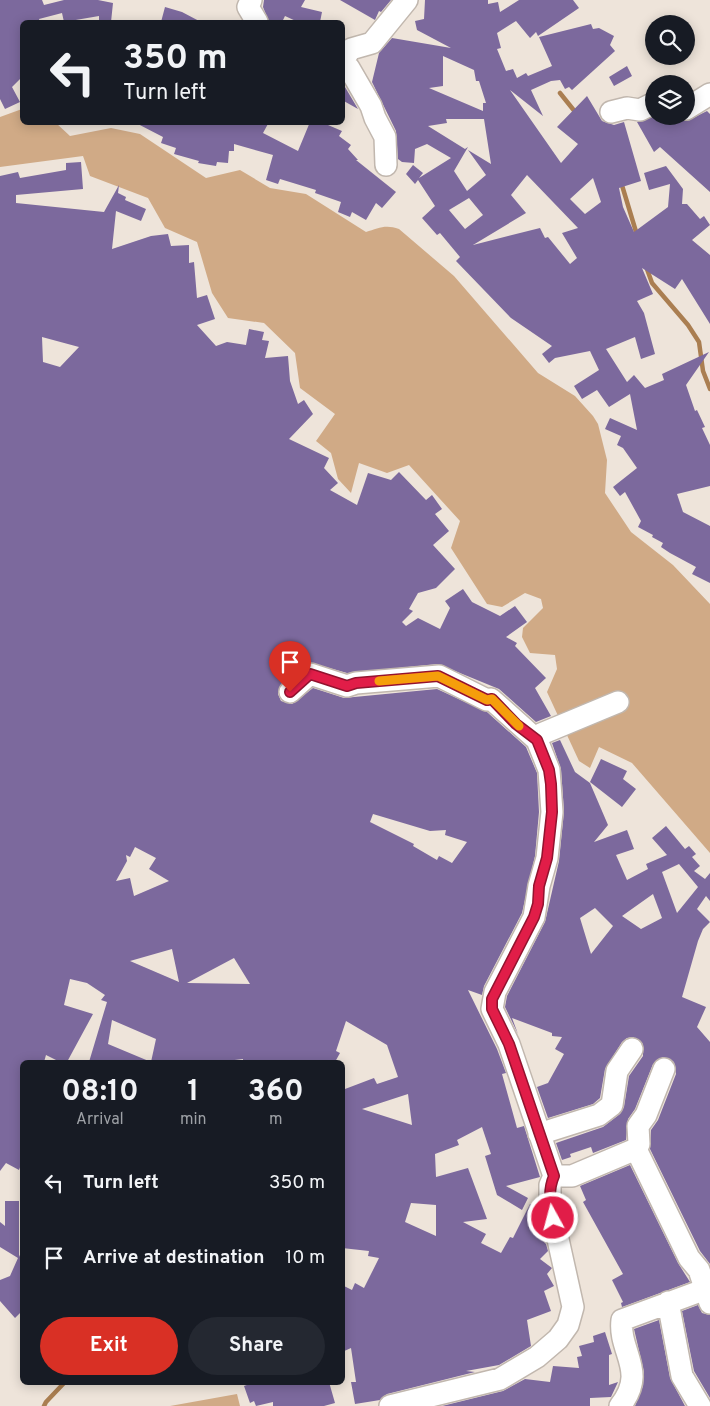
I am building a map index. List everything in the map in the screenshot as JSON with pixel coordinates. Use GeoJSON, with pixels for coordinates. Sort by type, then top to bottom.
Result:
{"type":"FeatureCollection","features":[{"type":"Feature","properties":{"kind":"street"},"geometry":{"type":"LineString","coordinates":[[345,56],[351,49],[372,43],[406,0]]}},
{"type":"Feature","properties":{"kind":"street"},"geometry":{"type":"LineString","coordinates":[[345,67],[349,68],[371,106],[385,137],[386,165]]}},
{"type":"Feature","properties":{"kind":"street"},"geometry":{"type":"LineString","coordinates":[[695,103],[710,94]]}},
{"type":"Feature","properties":{"kind":"street"},"geometry":{"type":"LineString","coordinates":[[611,112],[627,108],[640,110],[645,108]]}},
{"type":"Feature","properties":{"kind":"street"},"geometry":{"type":"LineString","coordinates":[[290,692],[310,674],[347,686],[356,683],[438,676],[487,700],[492,699],[516,724],[537,740],[549,770],[551,784],[552,812],[546,864],[539,886],[534,917],[492,999],[492,1009],[509,1044],[554,1176],[550,1185],[550,1203],[573,1307],[568,1325],[558,1339],[537,1357],[500,1379],[390,1406]]}},
{"type":"Feature","properties":{"kind":"street"},"geometry":{"type":"LineString","coordinates":[[537,740],[542,734],[618,702]]}},
{"type":"Feature","properties":{"kind":"street"},"geometry":{"type":"LineString","coordinates":[[539,1134],[589,1116],[599,1115],[612,1105],[617,1071],[632,1049]]}},
{"type":"Feature","properties":{"kind":"street"},"geometry":{"type":"LineString","coordinates":[[554,1176],[572,1176],[636,1150],[639,1144],[638,1126],[646,1115],[664,1069]]}},
{"type":"Feature","properties":{"kind":"street"},"geometry":{"type":"LineString","coordinates":[[620,1406],[628,1397],[632,1383],[632,1368],[622,1320],[668,1302],[708,1296],[699,1270],[689,1258],[636,1150]]}},
{"type":"Feature","properties":{"kind":"street"},"geometry":{"type":"LineString","coordinates":[[689,1258],[710,1254]]}},
{"type":"Feature","properties":{"kind":"street"},"geometry":{"type":"LineString","coordinates":[[668,1302],[682,1376],[700,1406]]}},
{"type":"Feature","properties":{"kind":"shaded area"},"geometry":{"type":"Polygon","coordinates":[[[20,110],[20,125],[58,125],[70,136],[111,128],[140,134],[206,178],[240,170],[270,188],[306,194],[366,232],[386,227],[399,229],[454,276],[538,373],[575,396],[598,424],[607,460],[605,493],[631,532],[673,565],[710,604],[710,853],[632,763],[599,747],[590,768],[579,761],[547,692],[557,669],[555,655],[530,653],[522,637],[523,628],[543,608],[541,599],[525,593],[502,607],[487,604],[451,548],[460,521],[409,465],[387,473],[359,463],[351,493],[338,479],[331,453],[316,441],[335,414],[300,388],[295,353],[264,323],[228,318],[212,293],[197,242],[165,228],[148,198],[90,176],[83,156],[0,167],[0,117],[20,110]]]}},
{"type":"Feature","properties":{"kind":"shaded area"},"geometry":{"type":"Polygon","coordinates":[[[237,1394],[240,1406],[170,1406],[237,1394]]]}},
{"type":"Feature","properties":{"kind":"building"},"geometry":{"type":"Polygon","coordinates":[[[0,0],[42,0],[44,5],[64,0],[98,0],[113,3],[111,20],[99,20],[99,16],[64,20],[62,13],[39,20],[20,20],[20,79],[12,87],[20,102],[5,109],[0,99],[0,0]]]}},
{"type":"Feature","properties":{"kind":"building"},"geometry":{"type":"Polygon","coordinates":[[[264,0],[305,0],[301,7],[322,12],[320,20],[294,20],[285,16],[283,20],[268,20],[263,7],[264,0]]]}},
{"type":"Feature","properties":{"kind":"building"},"geometry":{"type":"Polygon","coordinates":[[[340,0],[391,0],[381,12],[379,11],[375,20],[340,0]]]}},
{"type":"Feature","properties":{"kind":"building"},"geometry":{"type":"Polygon","coordinates":[[[425,0],[488,0],[488,4],[498,2],[500,12],[519,0],[573,0],[579,8],[538,36],[536,32],[530,38],[516,21],[497,33],[501,48],[497,49],[506,71],[513,69],[517,78],[526,73],[528,76],[552,66],[539,37],[591,24],[593,29],[599,28],[614,36],[610,45],[615,51],[572,90],[569,87],[565,89],[560,80],[551,81],[531,90],[543,116],[510,90],[561,163],[578,144],[557,127],[587,96],[602,121],[614,125],[624,122],[641,181],[619,188],[623,207],[634,232],[668,207],[670,184],[649,190],[644,173],[666,166],[683,189],[682,204],[687,204],[700,219],[704,216],[710,225],[692,240],[710,255],[710,324],[682,279],[675,289],[642,268],[653,294],[637,301],[644,313],[655,354],[641,359],[635,337],[606,349],[627,382],[634,375],[645,388],[664,380],[662,374],[709,352],[686,385],[695,411],[697,410],[705,427],[702,428],[710,445],[710,486],[677,494],[683,512],[710,526],[710,583],[692,574],[696,567],[661,547],[663,543],[638,527],[641,521],[625,492],[620,496],[613,487],[637,468],[623,448],[617,445],[621,436],[605,429],[610,418],[637,430],[630,394],[609,407],[597,390],[582,399],[574,386],[599,370],[590,351],[555,358],[549,363],[542,354],[552,346],[511,318],[456,261],[460,257],[440,233],[437,235],[422,218],[435,206],[418,180],[415,184],[406,174],[413,165],[423,173],[419,178],[451,158],[427,144],[415,149],[414,163],[402,162],[398,159],[396,131],[372,82],[379,53],[392,38],[451,48],[417,30],[415,21],[424,19],[425,0]],[[443,56],[443,86],[429,88],[483,111],[483,103],[486,103],[479,81],[476,81],[474,70],[443,56]],[[446,119],[447,123],[428,126],[465,149],[468,147],[454,171],[467,191],[486,175],[468,150],[491,164],[484,119],[446,119]],[[527,175],[511,195],[526,213],[473,245],[540,228],[545,238],[548,237],[570,264],[577,258],[562,233],[578,228],[527,175]],[[593,178],[570,199],[585,214],[601,202],[593,178]],[[469,198],[449,210],[465,229],[483,215],[469,198]]]}},
{"type":"Feature","properties":{"kind":"building"},"geometry":{"type":"Polygon","coordinates":[[[165,7],[182,12],[197,20],[162,20],[165,7]]]}},
{"type":"Feature","properties":{"kind":"building"},"geometry":{"type":"Polygon","coordinates":[[[627,66],[632,76],[614,86],[609,77],[627,66]]]}},
{"type":"Feature","properties":{"kind":"building"},"geometry":{"type":"Polygon","coordinates":[[[345,87],[358,109],[345,102],[345,87]]]}},
{"type":"Feature","properties":{"kind":"building"},"geometry":{"type":"Polygon","coordinates":[[[707,111],[710,114],[710,192],[660,147],[654,152],[637,122],[645,119],[645,125],[695,125],[695,117],[707,111]]]}},
{"type":"Feature","properties":{"kind":"building"},"geometry":{"type":"Polygon","coordinates":[[[140,125],[267,125],[263,133],[298,151],[309,125],[328,125],[342,131],[339,136],[351,145],[348,149],[358,160],[356,160],[396,192],[382,208],[376,203],[366,220],[352,212],[350,217],[338,212],[341,202],[315,193],[316,190],[280,179],[278,184],[266,180],[273,155],[234,144],[234,151],[229,151],[228,163],[217,162],[216,166],[198,163],[199,161],[174,154],[176,148],[161,143],[163,137],[140,125]]]}},
{"type":"Feature","properties":{"kind":"building"},"geometry":{"type":"Polygon","coordinates":[[[81,162],[83,189],[16,195],[16,203],[104,212],[119,185],[118,193],[126,197],[125,200],[146,209],[141,221],[116,211],[112,249],[151,236],[168,234],[171,246],[189,245],[189,263],[194,262],[197,298],[207,295],[215,319],[197,325],[216,346],[227,342],[246,345],[249,329],[264,332],[262,340],[269,341],[265,358],[288,356],[290,381],[298,404],[304,400],[313,414],[289,439],[329,458],[324,468],[338,483],[330,490],[357,505],[368,473],[391,480],[399,472],[426,500],[432,495],[442,509],[435,514],[449,531],[433,545],[455,569],[436,588],[418,593],[409,609],[413,611],[402,622],[406,626],[418,618],[440,629],[450,608],[445,601],[463,589],[472,602],[500,616],[515,606],[527,622],[506,637],[517,643],[515,646],[546,678],[535,688],[551,716],[536,722],[499,689],[438,664],[347,673],[308,662],[282,683],[278,694],[281,701],[292,704],[313,688],[344,698],[437,689],[487,712],[526,747],[537,773],[539,812],[535,856],[522,913],[484,986],[482,995],[468,990],[497,1049],[506,1073],[502,1074],[517,1128],[524,1126],[540,1177],[506,1186],[528,1198],[522,1210],[497,1195],[485,1156],[491,1154],[482,1127],[457,1140],[459,1145],[435,1154],[436,1177],[468,1168],[487,1219],[463,1222],[486,1234],[481,1243],[501,1253],[510,1237],[513,1238],[530,1204],[538,1208],[542,1225],[537,1235],[546,1244],[548,1251],[540,1259],[552,1268],[547,1274],[554,1286],[544,1291],[551,1311],[527,1320],[531,1346],[499,1365],[466,1371],[475,1372],[387,1394],[380,1400],[355,1404],[351,1382],[356,1382],[351,1348],[345,1351],[345,1286],[352,1290],[355,1283],[364,1288],[379,1258],[368,1256],[369,1251],[345,1248],[345,1089],[374,1078],[377,1084],[398,1077],[387,1045],[346,1021],[336,1051],[340,1053],[336,1060],[151,1060],[156,1039],[112,1020],[108,1044],[146,1060],[90,1060],[107,1002],[101,1000],[105,995],[87,983],[70,979],[64,1005],[93,1014],[68,1060],[56,1060],[46,1055],[45,1060],[20,1060],[20,1167],[19,1170],[6,1163],[0,1171],[0,176],[18,172],[20,178],[66,170],[66,163],[81,162]],[[42,337],[43,362],[60,367],[79,347],[42,337]],[[373,814],[370,822],[414,844],[413,846],[437,860],[439,856],[452,863],[467,842],[445,835],[446,830],[430,831],[373,814]],[[135,847],[130,857],[126,855],[127,861],[116,881],[130,878],[134,896],[169,881],[149,869],[156,858],[135,847]],[[172,949],[130,961],[179,982],[172,949]],[[234,958],[187,983],[250,984],[234,958]],[[408,1094],[362,1109],[412,1125],[408,1094]],[[411,1203],[405,1222],[436,1236],[436,1205],[411,1203]]]}},
{"type":"Feature","properties":{"kind":"building"},"geometry":{"type":"Polygon","coordinates":[[[560,740],[575,772],[590,783],[608,825],[594,842],[627,830],[634,849],[616,855],[627,880],[648,869],[646,864],[667,855],[652,838],[666,826],[685,849],[689,846],[696,854],[692,857],[700,866],[694,871],[705,879],[710,873],[710,901],[706,896],[697,909],[710,922],[703,929],[698,941],[682,997],[706,1007],[697,1027],[710,1042],[710,1264],[700,1251],[650,1149],[651,1130],[658,1120],[676,1074],[674,1062],[663,1057],[653,1064],[635,1109],[628,1119],[626,1140],[593,1153],[591,1147],[570,1154],[571,1157],[562,1160],[556,1143],[603,1127],[620,1114],[624,1107],[629,1076],[643,1056],[643,1044],[633,1037],[627,1038],[622,1042],[605,1069],[600,1098],[593,1104],[548,1118],[537,1087],[548,1083],[564,1054],[555,1049],[562,1037],[552,1036],[552,1033],[512,1018],[518,1034],[505,1007],[507,996],[545,922],[559,861],[564,811],[561,769],[552,743],[560,740]],[[679,864],[662,872],[677,913],[698,887],[679,864]],[[653,894],[622,916],[641,929],[662,918],[653,894]],[[595,908],[580,918],[591,954],[613,926],[595,908]]]}},
{"type":"Feature","properties":{"kind":"building"},"geometry":{"type":"Polygon","coordinates":[[[601,759],[627,771],[623,779],[636,789],[622,807],[590,782],[601,759]]]}},
{"type":"Feature","properties":{"kind":"building"},"geometry":{"type":"Polygon","coordinates":[[[630,1165],[678,1263],[690,1282],[622,1307],[621,1303],[623,1302],[612,1280],[623,1274],[583,1202],[586,1200],[580,1186],[630,1165]]]}},
{"type":"Feature","properties":{"kind":"building"},"geometry":{"type":"Polygon","coordinates":[[[5,1201],[19,1201],[20,1313],[15,1318],[0,1301],[0,1280],[10,1276],[18,1258],[0,1247],[0,1222],[5,1226],[5,1201]]]}},
{"type":"Feature","properties":{"kind":"building"},"geometry":{"type":"Polygon","coordinates":[[[698,1305],[702,1313],[710,1315],[710,1398],[694,1371],[682,1311],[698,1305]]]}},
{"type":"Feature","properties":{"kind":"building"},"geometry":{"type":"Polygon","coordinates":[[[659,1320],[670,1378],[685,1406],[635,1406],[643,1386],[644,1372],[634,1329],[659,1320]]]}},
{"type":"Feature","properties":{"kind":"building"},"geometry":{"type":"Polygon","coordinates":[[[605,1332],[612,1354],[609,1355],[609,1385],[618,1382],[611,1397],[590,1398],[590,1406],[442,1406],[503,1391],[525,1379],[550,1382],[553,1366],[579,1368],[577,1357],[582,1356],[579,1346],[594,1342],[593,1336],[605,1332]]]}},
{"type":"Feature","properties":{"kind":"building"},"geometry":{"type":"Polygon","coordinates":[[[330,1385],[335,1403],[324,1406],[273,1406],[273,1402],[256,1406],[254,1401],[250,1403],[244,1386],[330,1385]]]}},
{"type":"Feature","properties":{"kind":"waterway"},"geometry":{"type":"LineString","coordinates":[[560,93],[576,113]]}},
{"type":"Feature","properties":{"kind":"waterway"},"geometry":{"type":"LineString","coordinates":[[621,182],[637,235]]}},
{"type":"Feature","properties":{"kind":"waterway"},"geometry":{"type":"LineString","coordinates":[[647,269],[652,283],[688,325],[699,342],[703,371],[710,389]]}},
{"type":"Feature","properties":{"kind":"waterway"},"geometry":{"type":"LineString","coordinates":[[44,1406],[62,1385]]}},
{"type":"Feature","properties":{"kind":"slow traffic"},"geometry":{"type":"LineString","coordinates":[[379,681],[410,680],[438,676],[487,700],[492,699],[519,726]]}},
{"type":"Feature","properties":{"kind":"route"},"geometry":{"type":"LineString","coordinates":[[290,692],[310,674],[347,686],[356,683],[410,680],[438,676],[487,700],[492,699],[516,724],[537,740],[549,770],[551,784],[552,812],[547,858],[539,886],[538,904],[534,917],[495,992],[492,999],[492,1009],[509,1044],[554,1176],[550,1185],[550,1203],[553,1218]]}}]}
